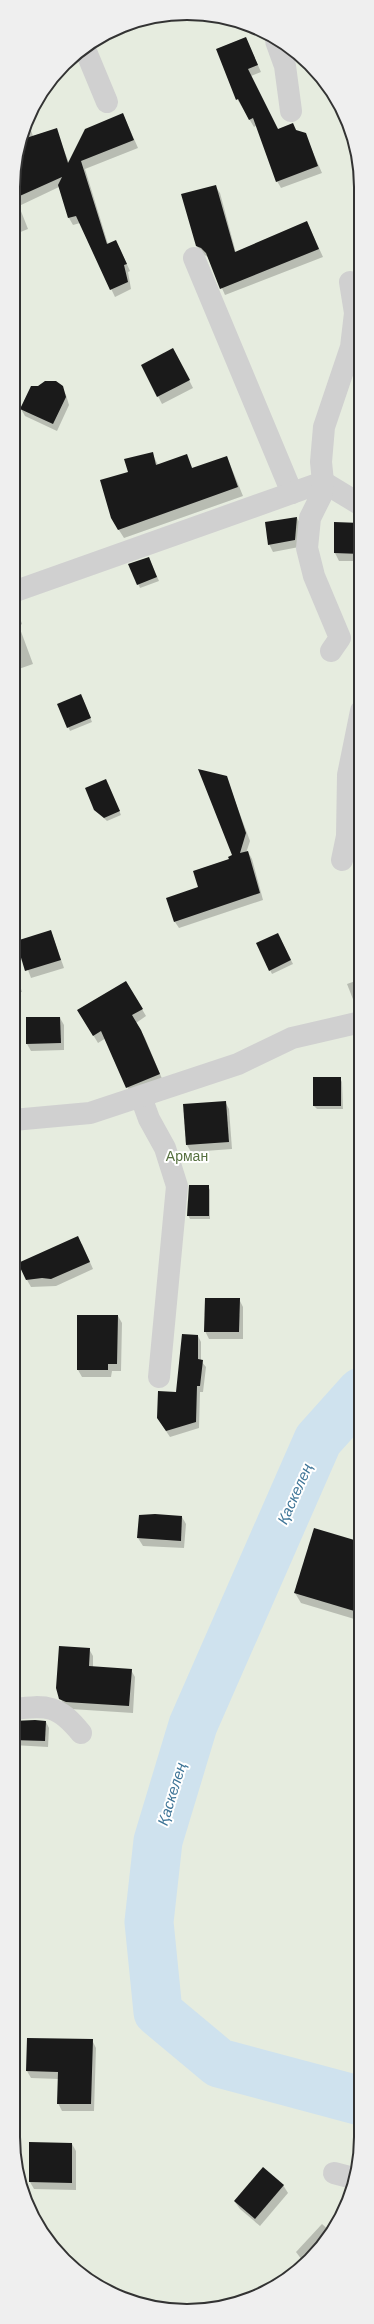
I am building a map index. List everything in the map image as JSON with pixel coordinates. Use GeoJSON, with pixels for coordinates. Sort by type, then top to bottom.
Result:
{"type":"FeatureCollection","features":[{"type":"Feature","properties":{"kind":"street"},"geometry":{"type":"LineString","coordinates":[[278,47],[285,66],[291,111]]}},
{"type":"Feature","properties":{"kind":"street"},"geometry":{"type":"LineString","coordinates":[[86,54],[107,102]]}},
{"type":"Feature","properties":{"kind":"street"},"geometry":{"type":"LineString","coordinates":[[194,258],[292,493]]}},
{"type":"Feature","properties":{"kind":"street"},"geometry":{"type":"LineString","coordinates":[[350,282],[354,308]]}},
{"type":"Feature","properties":{"kind":"street"},"geometry":{"type":"LineString","coordinates":[[331,651],[340,638],[314,576],[307,548],[310,518],[321,496],[323,482],[321,462],[324,427],[351,347],[354,322]]}},
{"type":"Feature","properties":{"kind":"street"},"geometry":{"type":"LineString","coordinates":[[20,590],[323,482]]}},
{"type":"Feature","properties":{"kind":"street"},"geometry":{"type":"LineString","coordinates":[[323,482],[354,501]]}},
{"type":"Feature","properties":{"kind":"street"},"geometry":{"type":"LineString","coordinates":[[342,860],[348,821],[348,775],[354,736]]}},
{"type":"Feature","properties":{"kind":"street"},"geometry":{"type":"LineString","coordinates":[[20,1119],[90,1113],[238,1064],[292,1038],[354,1024]]}},
{"type":"Feature","properties":{"kind":"street"},"geometry":{"type":"LineString","coordinates":[[141,1097],[149,1119],[165,1148],[177,1186],[159,1377]]}},
{"type":"Feature","properties":{"kind":"street"},"geometry":{"type":"LineString","coordinates":[[20,1708],[41,1706],[66,1715],[81,1733]]}},
{"type":"Feature","properties":{"kind":"green space","name":"Арман"},"geometry":{"type":"Polygon","coordinates":[[[198,20],[220,23],[261,37],[280,48],[297,61],[313,77],[326,94],[337,113],[351,154],[354,176],[354,2148],[351,2170],[337,2211],[326,2230],[313,2247],[297,2263],[270,2282],[241,2295],[209,2303],[176,2304],[154,2301],[113,2287],[94,2276],[77,2263],[61,2247],[48,2230],[37,2211],[23,2170],[20,2148],[20,176],[23,154],[37,113],[48,94],[61,77],[77,61],[104,42],[133,29],[165,21],[198,20]]]}},
{"type":"Feature","properties":{"kind":"building"},"geometry":{"type":"Polygon","coordinates":[[[246,37],[258,65],[248,69],[278,129],[293,123],[296,130],[306,133],[318,166],[276,182],[253,118],[249,120],[238,99],[236,100],[216,49],[246,37]]]}},
{"type":"Feature","properties":{"kind":"building"},"geometry":{"type":"Polygon","coordinates":[[[123,113],[134,140],[81,161],[107,244],[116,240],[127,264],[124,265],[128,282],[110,290],[76,216],[68,218],[58,185],[62,177],[20,196],[21,165],[28,137],[57,128],[68,163],[85,129],[123,113]]]}},
{"type":"Feature","properties":{"kind":"building"},"geometry":{"type":"Polygon","coordinates":[[[216,185],[235,252],[307,221],[319,249],[220,289],[206,253],[201,248],[196,246],[181,194],[216,185]]]}},
{"type":"Feature","properties":{"kind":"building"},"geometry":{"type":"Polygon","coordinates":[[[173,348],[190,380],[157,397],[141,365],[173,348]]]}},
{"type":"Feature","properties":{"kind":"building"},"geometry":{"type":"Polygon","coordinates":[[[45,381],[56,381],[63,386],[66,397],[53,424],[20,409],[31,386],[38,386],[45,381]]]}},
{"type":"Feature","properties":{"kind":"building"},"geometry":{"type":"Polygon","coordinates":[[[153,452],[156,465],[187,454],[192,468],[227,456],[238,487],[118,530],[111,518],[100,480],[128,472],[124,459],[153,452]]]}},
{"type":"Feature","properties":{"kind":"building"},"geometry":{"type":"Polygon","coordinates":[[[297,517],[295,540],[268,545],[265,522],[297,517]]]}},
{"type":"Feature","properties":{"kind":"building"},"geometry":{"type":"Polygon","coordinates":[[[334,522],[354,523],[354,554],[334,553],[334,522]]]}},
{"type":"Feature","properties":{"kind":"building"},"geometry":{"type":"Polygon","coordinates":[[[149,557],[157,577],[137,585],[128,564],[149,557]]]}},
{"type":"Feature","properties":{"kind":"building"},"geometry":{"type":"Polygon","coordinates":[[[81,694],[91,718],[67,728],[57,704],[81,694]]]}},
{"type":"Feature","properties":{"kind":"building"},"geometry":{"type":"Polygon","coordinates":[[[198,769],[227,776],[246,833],[240,853],[248,851],[260,893],[174,922],[166,898],[198,887],[193,871],[229,859],[228,857],[232,855],[198,769]]]}},
{"type":"Feature","properties":{"kind":"building"},"geometry":{"type":"Polygon","coordinates":[[[106,779],[120,811],[104,818],[94,810],[85,788],[106,779]]]}},
{"type":"Feature","properties":{"kind":"building"},"geometry":{"type":"Polygon","coordinates":[[[51,930],[61,960],[25,971],[20,954],[20,940],[51,930]]]}},
{"type":"Feature","properties":{"kind":"building"},"geometry":{"type":"Polygon","coordinates":[[[278,933],[291,960],[269,971],[256,943],[278,933]]]}},
{"type":"Feature","properties":{"kind":"building"},"geometry":{"type":"Polygon","coordinates":[[[126,981],[143,1009],[132,1015],[141,1030],[160,1074],[126,1088],[101,1031],[93,1036],[77,1010],[126,981]]]}},
{"type":"Feature","properties":{"kind":"building"},"geometry":{"type":"Polygon","coordinates":[[[26,1017],[60,1017],[61,1043],[26,1044],[26,1017]]]}},
{"type":"Feature","properties":{"kind":"building"},"geometry":{"type":"Polygon","coordinates":[[[313,1077],[341,1077],[341,1106],[313,1106],[313,1077]]]}},
{"type":"Feature","properties":{"kind":"building"},"geometry":{"type":"Polygon","coordinates":[[[226,1101],[229,1142],[186,1145],[183,1104],[226,1101]]]}},
{"type":"Feature","properties":{"kind":"building"},"geometry":{"type":"Polygon","coordinates":[[[189,1185],[209,1185],[209,1216],[187,1216],[189,1185]]]}},
{"type":"Feature","properties":{"kind":"building"},"geometry":{"type":"Polygon","coordinates":[[[78,1236],[90,1262],[51,1279],[42,1278],[26,1280],[20,1267],[20,1262],[78,1236]]]}},
{"type":"Feature","properties":{"kind":"building"},"geometry":{"type":"Polygon","coordinates":[[[205,1298],[240,1298],[239,1332],[204,1332],[205,1298]]]}},
{"type":"Feature","properties":{"kind":"building"},"geometry":{"type":"Polygon","coordinates":[[[77,1315],[118,1315],[117,1364],[108,1364],[108,1370],[77,1370],[77,1315]]]}},
{"type":"Feature","properties":{"kind":"building"},"geometry":{"type":"Polygon","coordinates":[[[182,1334],[198,1335],[198,1359],[203,1360],[200,1386],[197,1386],[196,1422],[166,1431],[157,1418],[158,1391],[176,1392],[182,1334]]]}},
{"type":"Feature","properties":{"kind":"building"},"geometry":{"type":"Polygon","coordinates":[[[155,1514],[182,1516],[181,1541],[137,1538],[139,1515],[155,1514]]]}},
{"type":"Feature","properties":{"kind":"building"},"geometry":{"type":"Polygon","coordinates":[[[314,1528],[354,1540],[354,1611],[294,1593],[314,1528]]]}},
{"type":"Feature","properties":{"kind":"building"},"geometry":{"type":"Polygon","coordinates":[[[59,1646],[90,1648],[89,1666],[132,1669],[129,1706],[66,1702],[59,1699],[56,1688],[59,1646]]]}},
{"type":"Feature","properties":{"kind":"building"},"geometry":{"type":"Polygon","coordinates":[[[20,1721],[46,1721],[45,1741],[20,1740],[20,1721]]]}},
{"type":"Feature","properties":{"kind":"building"},"geometry":{"type":"Polygon","coordinates":[[[27,2038],[93,2039],[91,2104],[57,2104],[58,2072],[26,2071],[27,2038]]]}},
{"type":"Feature","properties":{"kind":"building"},"geometry":{"type":"Polygon","coordinates":[[[29,2142],[72,2143],[72,2183],[29,2182],[29,2142]]]}},
{"type":"Feature","properties":{"kind":"building"},"geometry":{"type":"Polygon","coordinates":[[[263,2167],[284,2185],[255,2219],[234,2201],[263,2167]]]}},
{"type":"Feature","properties":{"kind":"waterway","name":"Қаскелең"},"geometry":{"type":"LineString","coordinates":[[354,1400],[318,1440],[193,1725],[158,1841],[149,1922],[158,2012],[219,2063],[354,2099]]}}]}
